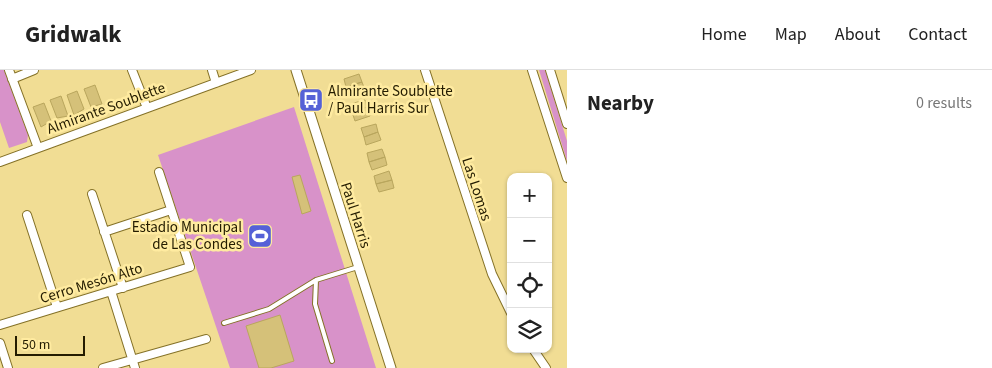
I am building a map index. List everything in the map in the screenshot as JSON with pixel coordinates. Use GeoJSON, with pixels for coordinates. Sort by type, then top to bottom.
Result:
{"type":"FeatureCollection","features":[{"type":"Feature","properties":{"kind":"street"},"geometry":{"type":"LineString","coordinates":[[9,70],[38,148]]}},
{"type":"Feature","properties":{"kind":"street"},"geometry":{"type":"LineString","coordinates":[[12,78],[34,70]]}},
{"type":"Feature","properties":{"kind":"street"},"geometry":{"type":"LineString","coordinates":[[132,70],[147,108]]}},
{"type":"Feature","properties":{"kind":"street"},"geometry":{"type":"LineString","coordinates":[[212,70],[216,83]]}},
{"type":"Feature","properties":{"kind":"street","name":"Almirante Soublette"},"geometry":{"type":"LineString","coordinates":[[0,162],[250,70]]}},
{"type":"Feature","properties":{"kind":"street","name":"Paul Harris"},"geometry":{"type":"LineString","coordinates":[[296,70],[391,368]]}},
{"type":"Feature","properties":{"kind":"street","name":"Las Lomas"},"geometry":{"type":"LineString","coordinates":[[425,70],[489,266],[509,308]]}},
{"type":"Feature","properties":{"kind":"street"},"geometry":{"type":"LineString","coordinates":[[532,70],[567,178]]}},
{"type":"Feature","properties":{"kind":"street"},"geometry":{"type":"LineString","coordinates":[[550,70],[567,124]]}},
{"type":"Feature","properties":{"kind":"street"},"geometry":{"type":"LineString","coordinates":[[104,232],[171,210],[159,172]]}},
{"type":"Feature","properties":{"kind":"street"},"geometry":{"type":"LineString","coordinates":[[92,194],[123,288]]}},
{"type":"Feature","properties":{"kind":"street","name":"Cerro Mesón Alto"},"geometry":{"type":"LineString","coordinates":[[0,325],[190,267],[171,210]]}},
{"type":"Feature","properties":{"kind":"street"},"geometry":{"type":"LineString","coordinates":[[27,215],[57,308]]}},
{"type":"Feature","properties":{"kind":"street"},"geometry":{"type":"LineString","coordinates":[[111,291],[135,368]]}},
{"type":"Feature","properties":{"kind":"street"},"geometry":{"type":"LineString","coordinates":[[103,368],[206,339]]}},
{"type":"Feature","properties":{"kind":"street"},"geometry":{"type":"LineString","coordinates":[[0,343],[8,368]]}},
{"type":"Feature","properties":{"kind":"street"},"geometry":{"type":"LineString","coordinates":[[536,353],[546,368]]}},
{"type":"Feature","properties":{"kind":"lane"},"geometry":{"type":"LineString","coordinates":[[224,323],[269,309],[316,280],[358,267]]}},
{"type":"Feature","properties":{"kind":"lane"},"geometry":{"type":"LineString","coordinates":[[316,280],[314,304],[332,361]]}},
{"type":"Feature","properties":{"kind":"shaded area"},"geometry":{"type":"Polygon","coordinates":[[[0,70],[4,70],[28,135],[27,142],[9,148],[0,122],[0,70]]]}},
{"type":"Feature","properties":{"kind":"shaded area"},"geometry":{"type":"Polygon","coordinates":[[[539,70],[545,70],[567,141],[567,161],[539,70]]]}},
{"type":"Feature","properties":{"kind":"shaded area","name":"Estadio Municipal de Las Condes"},"geometry":{"type":"Polygon","coordinates":[[[294,107],[376,368],[230,368],[158,155],[294,107]]]}},
{"type":"Feature","properties":{"kind":"building"},"geometry":{"type":"Polygon","coordinates":[[[359,74],[362,82],[346,87],[344,79],[359,74]]]}},
{"type":"Feature","properties":{"kind":"building"},"geometry":{"type":"Polygon","coordinates":[[[362,82],[365,90],[350,95],[346,87],[362,82]]]}},
{"type":"Feature","properties":{"kind":"building"},"geometry":{"type":"Polygon","coordinates":[[[95,85],[102,104],[91,107],[84,89],[95,85]]]}},
{"type":"Feature","properties":{"kind":"building"},"geometry":{"type":"Polygon","coordinates":[[[77,91],[84,109],[74,115],[67,95],[77,91]]]}},
{"type":"Feature","properties":{"kind":"building"},"geometry":{"type":"Polygon","coordinates":[[[61,96],[68,116],[57,118],[50,100],[61,96]]]}},
{"type":"Feature","properties":{"kind":"building"},"geometry":{"type":"Polygon","coordinates":[[[365,100],[367,107],[352,112],[350,104],[365,100]]]}},
{"type":"Feature","properties":{"kind":"building"},"geometry":{"type":"Polygon","coordinates":[[[44,103],[51,121],[41,127],[33,107],[44,103]]]}},
{"type":"Feature","properties":{"kind":"building"},"geometry":{"type":"Polygon","coordinates":[[[367,107],[370,116],[355,121],[352,112],[367,107]]]}},
{"type":"Feature","properties":{"kind":"building"},"geometry":{"type":"Polygon","coordinates":[[[376,124],[378,132],[364,137],[361,128],[376,124]]]}},
{"type":"Feature","properties":{"kind":"building"},"geometry":{"type":"Polygon","coordinates":[[[378,132],[381,140],[366,145],[364,137],[378,132]]]}},
{"type":"Feature","properties":{"kind":"building"},"geometry":{"type":"Polygon","coordinates":[[[382,149],[385,157],[369,162],[367,153],[382,149]]]}},
{"type":"Feature","properties":{"kind":"building"},"geometry":{"type":"Polygon","coordinates":[[[385,157],[387,165],[372,170],[369,162],[385,157]]]}},
{"type":"Feature","properties":{"kind":"building"},"geometry":{"type":"Polygon","coordinates":[[[389,171],[392,180],[376,184],[374,176],[389,171]]]}},
{"type":"Feature","properties":{"kind":"building"},"geometry":{"type":"Polygon","coordinates":[[[300,175],[311,211],[302,214],[292,177],[300,175]]]}},
{"type":"Feature","properties":{"kind":"building"},"geometry":{"type":"Polygon","coordinates":[[[392,180],[394,188],[379,192],[376,184],[392,180]]]}},
{"type":"Feature","properties":{"kind":"building"},"geometry":{"type":"Polygon","coordinates":[[[280,315],[294,361],[271,368],[259,368],[246,326],[280,315]]]}},
{"type":"Feature","properties":{"kind":"place","name":"Almirante Soublette / Paul Harris Sur"},"geometry":{"type":"Point","coordinates":[311,100]}},
{"type":"Feature","properties":{"kind":"place","name":"Estadio Municipal de Las Condes"},"geometry":{"type":"Point","coordinates":[260,236]}}]}
